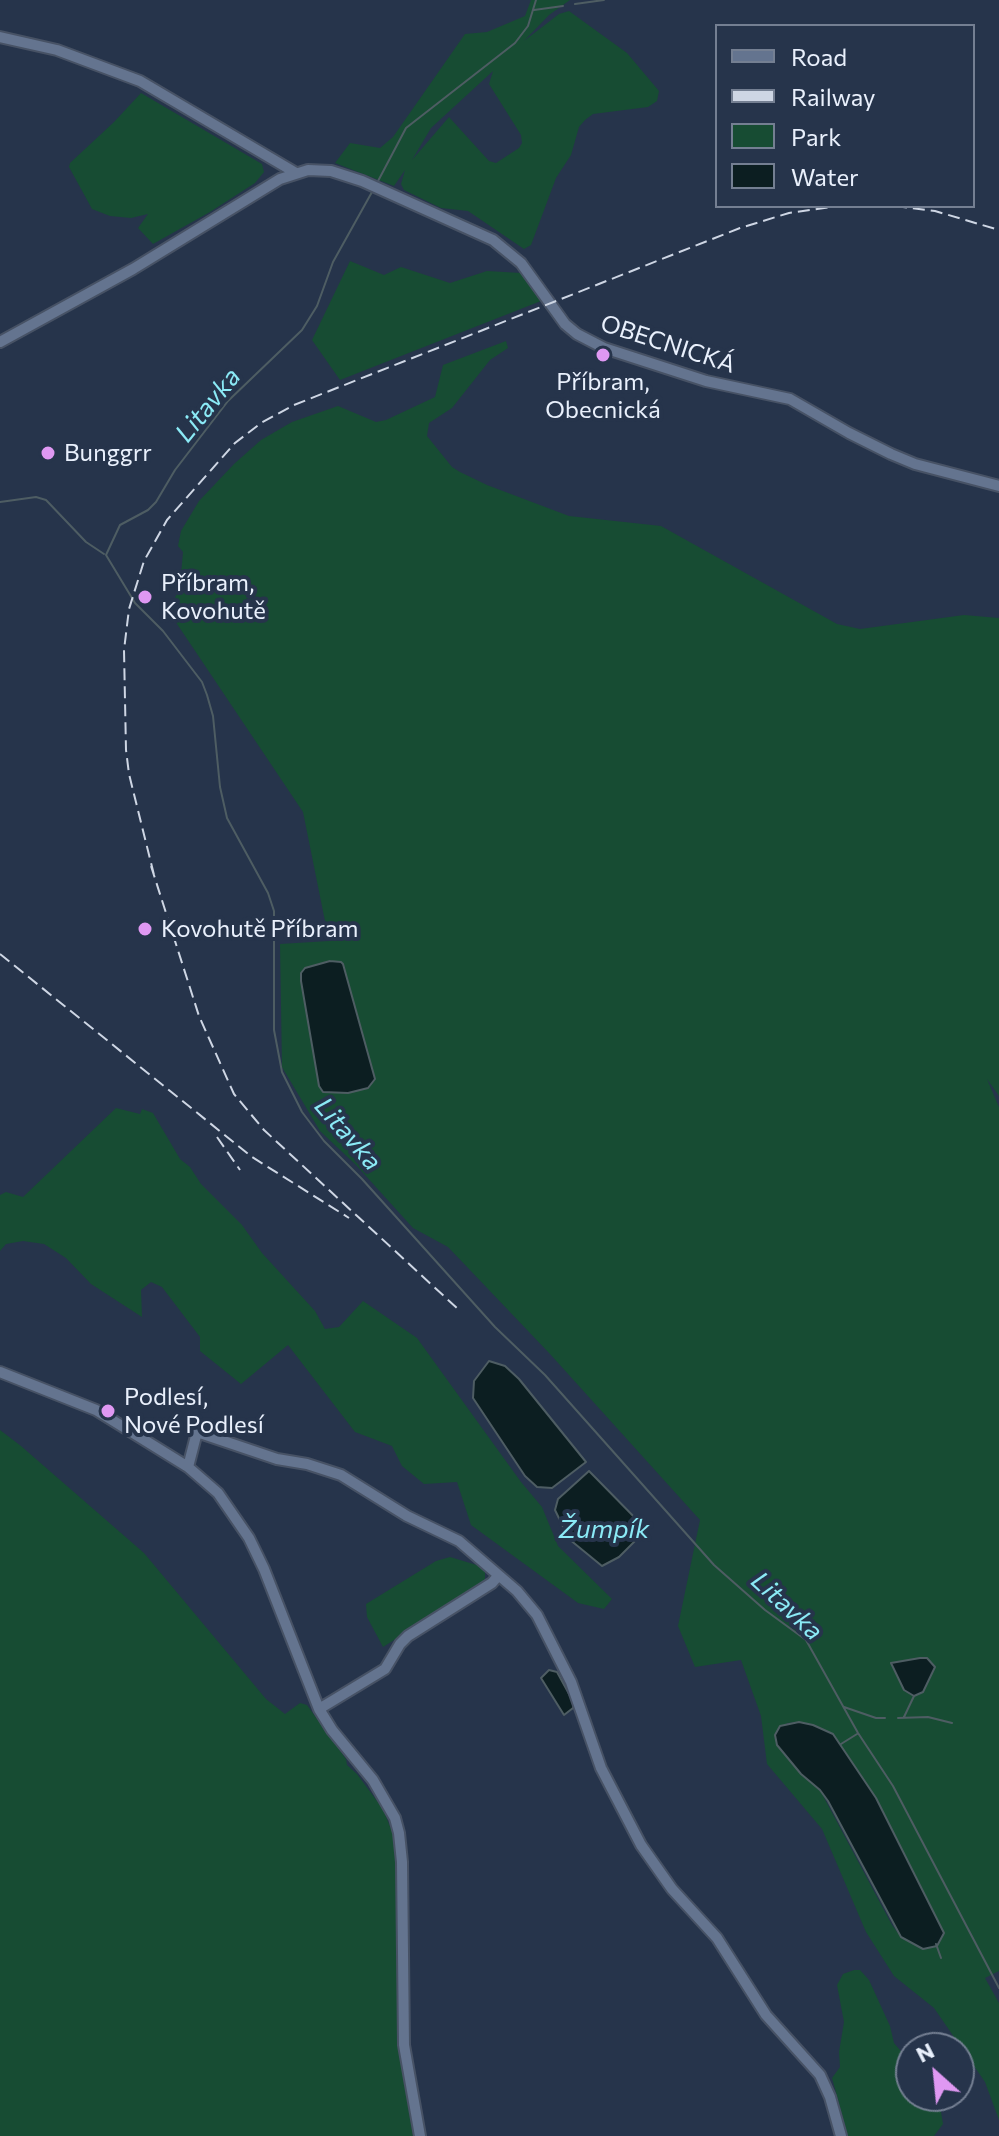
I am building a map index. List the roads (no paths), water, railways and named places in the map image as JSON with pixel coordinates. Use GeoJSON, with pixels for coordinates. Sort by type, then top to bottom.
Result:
{"type":"FeatureCollection","features":[{"type":"Feature","properties":{"kind":"street"},"geometry":{"type":"LineString","coordinates":[[0,37],[57,50],[140,81],[296,173]]}},
{"type":"Feature","properties":{"kind":"street","name":"OBECNICKÁ"},"geometry":{"type":"LineString","coordinates":[[296,173],[317,169],[362,181],[493,240],[532,277],[565,324],[594,343],[706,381],[790,399],[903,459],[999,486]]}},
{"type":"Feature","properties":{"kind":"street"},"geometry":{"type":"LineString","coordinates":[[0,342],[133,269],[268,186],[296,173]]}},
{"type":"Feature","properties":{"kind":"street"},"geometry":{"type":"LineString","coordinates":[[0,1372],[96,1410],[188,1467],[218,1493],[249,1538],[319,1709],[373,1780],[395,1818],[402,1862],[404,2045],[420,2136]]}},
{"type":"Feature","properties":{"kind":"street"},"geometry":{"type":"LineString","coordinates":[[188,1467],[197,1432],[277,1459],[307,1464],[341,1475],[407,1516],[459,1541],[517,1591],[537,1615],[571,1682],[606,1779],[641,1845],[672,1889],[717,1938],[766,2015],[820,2075],[841,2136]]}},
{"type":"Feature","properties":{"kind":"street"},"geometry":{"type":"LineString","coordinates":[[319,1709],[385,1669],[408,1636],[492,1583],[498,1576]]}},
{"type":"Feature","properties":{"kind":"water"},"geometry":{"type":"Polygon","coordinates":[[[330,961],[343,964],[375,1079],[368,1088],[348,1093],[323,1092],[319,1086],[301,981],[305,968],[330,961]]]}},
{"type":"Feature","properties":{"kind":"water"},"geometry":{"type":"Polygon","coordinates":[[[489,1361],[505,1366],[519,1379],[586,1462],[552,1488],[537,1487],[525,1476],[473,1398],[474,1381],[489,1361]]]}},
{"type":"Feature","properties":{"kind":"water","name":"Žumpík"},"geometry":{"type":"Polygon","coordinates":[[[589,1471],[645,1528],[619,1557],[602,1566],[569,1539],[555,1510],[558,1499],[589,1471]]]}},
{"type":"Feature","properties":{"kind":"water"},"geometry":{"type":"Polygon","coordinates":[[[927,1658],[935,1667],[923,1692],[914,1696],[904,1690],[891,1663],[927,1658]]]}},
{"type":"Feature","properties":{"kind":"water"},"geometry":{"type":"Polygon","coordinates":[[[549,1670],[557,1672],[574,1703],[573,1708],[564,1715],[541,1678],[549,1670]]]}},
{"type":"Feature","properties":{"kind":"water"},"geometry":{"type":"Polygon","coordinates":[[[799,1722],[833,1734],[876,1798],[944,1933],[937,1946],[923,1949],[901,1937],[828,1801],[777,1745],[775,1735],[780,1726],[799,1722]]]}},
{"type":"Feature","properties":{"kind":"waterway","name":"Litavka"},"geometry":{"type":"LineString","coordinates":[[377,183],[406,128],[515,43],[528,26],[536,0]]}},
{"type":"Feature","properties":{"kind":"waterway"},"geometry":{"type":"LineString","coordinates":[[575,4],[604,0]]}},
{"type":"Feature","properties":{"kind":"waterway"},"geometry":{"type":"LineString","coordinates":[[534,10],[563,6]]}},
{"type":"Feature","properties":{"kind":"waterway","name":"Litavka"},"geometry":{"type":"LineString","coordinates":[[372,192],[333,262],[317,306],[302,330],[228,401],[175,470],[156,502],[148,510],[120,525],[106,555],[135,603],[163,631],[202,682],[207,695],[213,716],[220,787],[227,818],[268,893],[274,911],[274,1030],[282,1072],[302,1112],[324,1141],[495,1327],[545,1375],[714,1565],[765,1610],[806,1640],[858,1733],[893,1786],[999,1988]]}},
{"type":"Feature","properties":{"kind":"waterway"},"geometry":{"type":"LineString","coordinates":[[0,502],[36,497],[46,500],[86,542],[104,554]]}},
{"type":"Feature","properties":{"kind":"waterway"},"geometry":{"type":"LineString","coordinates":[[904,1717],[914,1696]]}},
{"type":"Feature","properties":{"kind":"waterway"},"geometry":{"type":"LineString","coordinates":[[844,1707],[885,1718]]}},
{"type":"Feature","properties":{"kind":"waterway"},"geometry":{"type":"LineString","coordinates":[[898,1718],[928,1717],[952,1723]]}},
{"type":"Feature","properties":{"kind":"waterway"},"geometry":{"type":"LineString","coordinates":[[841,1744],[857,1734]]}},
{"type":"Feature","properties":{"kind":"waterway"},"geometry":{"type":"LineString","coordinates":[[936,1944],[941,1958]]}},
{"type":"Feature","properties":{"kind":"railway"},"geometry":{"type":"LineString","coordinates":[[154,875],[126,750],[124,650],[129,609],[144,561],[167,520],[235,443],[261,423],[294,405],[740,228],[789,213],[825,208]]}},
{"type":"Feature","properties":{"kind":"railway"},"geometry":{"type":"LineString","coordinates":[[911,208],[935,211],[999,230]]}},
{"type":"Feature","properties":{"kind":"railway"},"geometry":{"type":"LineString","coordinates":[[151,866],[199,1016],[234,1094],[264,1130],[459,1310]]}},
{"type":"Feature","properties":{"kind":"railway"},"geometry":{"type":"LineString","coordinates":[[0,954],[252,1157],[349,1218]]}},
{"type":"Feature","properties":{"kind":"railway"},"geometry":{"type":"LineString","coordinates":[[217,1137],[240,1170]]}},
{"type":"Feature","properties":{"kind":"place","name":"Příbram, Obecnická"},"geometry":{"type":"Point","coordinates":[603,355]}},
{"type":"Feature","properties":{"kind":"place","name":"Bunggrr"},"geometry":{"type":"Point","coordinates":[48,453]}},
{"type":"Feature","properties":{"kind":"place","name":"Příbram, Kovohutě"},"geometry":{"type":"Point","coordinates":[145,597]}},
{"type":"Feature","properties":{"kind":"place","name":"Kovohutě Příbram"},"geometry":{"type":"Point","coordinates":[145,929]}},
{"type":"Feature","properties":{"kind":"place","name":"Podlesí, Nové Podlesí"},"geometry":{"type":"Point","coordinates":[108,1411]}}]}
